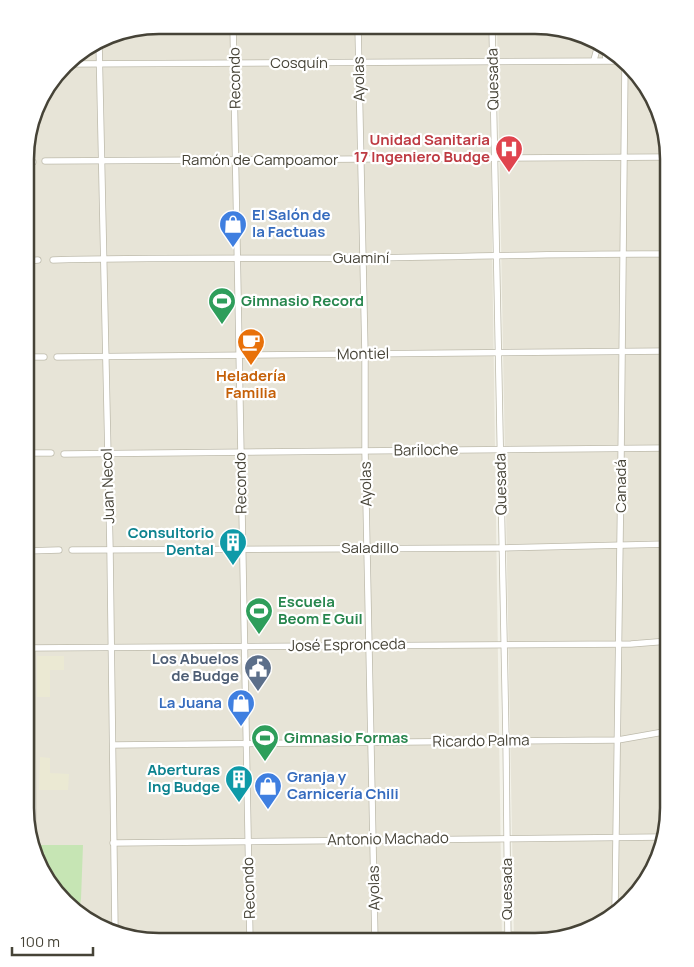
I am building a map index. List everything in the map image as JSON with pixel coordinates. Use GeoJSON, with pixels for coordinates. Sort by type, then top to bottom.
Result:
{"type":"FeatureCollection","features":[{"type":"Feature","properties":{"kind":"street","name":"Recondo"},"geometry":{"type":"LineString","coordinates":[[234,34],[250,933]]}},
{"type":"Feature","properties":{"kind":"street","name":"Ayolas"},"geometry":{"type":"LineString","coordinates":[[358,34],[375,933]]}},
{"type":"Feature","properties":{"kind":"street","name":"Quesada"},"geometry":{"type":"LineString","coordinates":[[492,34],[508,933]]}},
{"type":"Feature","properties":{"kind":"street","name":"Juan Necol"},"geometry":{"type":"LineString","coordinates":[[99,49],[106,453],[110,550],[114,925]]}},
{"type":"Feature","properties":{"kind":"street"},"geometry":{"type":"LineString","coordinates":[[594,60],[597,50]]}},
{"type":"Feature","properties":{"kind":"street"},"geometry":{"type":"LineString","coordinates":[[606,55],[606,60]]}},
{"type":"Feature","properties":{"kind":"street","name":"Cosquín"},"geometry":{"type":"LineString","coordinates":[[77,64],[612,61]]}},
{"type":"Feature","properties":{"kind":"street","name":"Canadá"},"geometry":{"type":"LineString","coordinates":[[615,904],[620,644],[622,254],[625,157],[624,71]]}},
{"type":"Feature","properties":{"kind":"street","name":"Ramón de Campoamor"},"geometry":{"type":"LineString","coordinates":[[45,161],[660,157]]}},
{"type":"Feature","properties":{"kind":"street","name":"Guaminí"},"geometry":{"type":"LineString","coordinates":[[53,260],[660,254]]}},
{"type":"Feature","properties":{"kind":"street"},"geometry":{"type":"LineString","coordinates":[[34,260],[38,260]]}},
{"type":"Feature","properties":{"kind":"street","name":"Montiel"},"geometry":{"type":"LineString","coordinates":[[57,356],[240,356],[660,351]]}},
{"type":"Feature","properties":{"kind":"street"},"geometry":{"type":"LineString","coordinates":[[34,357],[44,357]]}},
{"type":"Feature","properties":{"kind":"street","name":"Bariloche"},"geometry":{"type":"LineString","coordinates":[[64,454],[660,448]]}},
{"type":"Feature","properties":{"kind":"street"},"geometry":{"type":"LineString","coordinates":[[34,453],[51,453]]}},
{"type":"Feature","properties":{"kind":"street","name":"Saladillo"},"geometry":{"type":"LineString","coordinates":[[72,550],[502,548],[660,544]]}},
{"type":"Feature","properties":{"kind":"street"},"geometry":{"type":"LineString","coordinates":[[34,551],[59,550]]}},
{"type":"Feature","properties":{"kind":"street","name":"José Espronceda"},"geometry":{"type":"LineString","coordinates":[[34,648],[370,646],[504,643],[620,644],[660,642]]}},
{"type":"Feature","properties":{"kind":"street","name":"Ricardo Palma"},"geometry":{"type":"LineString","coordinates":[[113,745],[618,740],[660,733]]}},
{"type":"Feature","properties":{"kind":"street","name":"Antonio Machado"},"geometry":{"type":"LineString","coordinates":[[113,843],[657,837]]}},
{"type":"Feature","properties":{"kind":"shaded area"},"geometry":{"type":"Polygon","coordinates":[[[151,34],[489,34],[502,933],[159,933],[127,929],[111,924],[96,916],[70,897],[55,878],[40,848],[34,816],[34,159],[38,127],[43,111],[55,89],[76,65],[111,43],[135,36],[151,34]]]}},
{"type":"Feature","properties":{"kind":"shaded area"},"geometry":{"type":"Polygon","coordinates":[[[497,34],[535,34],[559,36],[575,40],[605,55],[618,65],[639,89],[654,119],[658,135],[660,151],[660,816],[654,848],[647,863],[639,878],[618,902],[605,912],[575,927],[543,933],[514,933],[497,34]]]}},
{"type":"Feature","properties":{"kind":"shaded area"},"geometry":{"type":"Polygon","coordinates":[[[37,656],[64,656],[64,670],[50,670],[50,697],[37,697],[37,656]]]}},
{"type":"Feature","properties":{"kind":"shaded area"},"geometry":{"type":"Polygon","coordinates":[[[40,757],[50,758],[50,773],[69,774],[68,790],[39,790],[40,757]]]}},
{"type":"Feature","properties":{"kind":"green space"},"geometry":{"type":"Polygon","coordinates":[[[39,845],[83,845],[80,905],[65,891],[55,878],[39,845]]]}},
{"type":"Feature","properties":{"kind":"place","name":"Unidad Sanitaria 17 Ingeniero Budge"},"geometry":{"type":"Point","coordinates":[509,173]}},
{"type":"Feature","properties":{"kind":"place","name":"El Salón de la Factuas"},"geometry":{"type":"Point","coordinates":[233,248]}},
{"type":"Feature","properties":{"kind":"place","name":"Gimnasio Record"},"geometry":{"type":"Point","coordinates":[222,325]}},
{"type":"Feature","properties":{"kind":"place","name":"Heladería Familia"},"geometry":{"type":"Point","coordinates":[251,366]}},
{"type":"Feature","properties":{"kind":"place","name":"Consultorio Dental"},"geometry":{"type":"Point","coordinates":[233,566]}},
{"type":"Feature","properties":{"kind":"place","name":"Escuela Beom E Guil"},"geometry":{"type":"Point","coordinates":[259,635]}},
{"type":"Feature","properties":{"kind":"place","name":"Los Abuelos de Budge"},"geometry":{"type":"Point","coordinates":[258,692]}},
{"type":"Feature","properties":{"kind":"place","name":"La Juana"},"geometry":{"type":"Point","coordinates":[241,727]}},
{"type":"Feature","properties":{"kind":"place","name":"Gimnasio Formas"},"geometry":{"type":"Point","coordinates":[265,762]}},
{"type":"Feature","properties":{"kind":"place","name":"Aberturas Ing Budge"},"geometry":{"type":"Point","coordinates":[239,803]}},
{"type":"Feature","properties":{"kind":"place","name":"Granja y Carnicería Chili"},"geometry":{"type":"Point","coordinates":[268,810]}}]}
